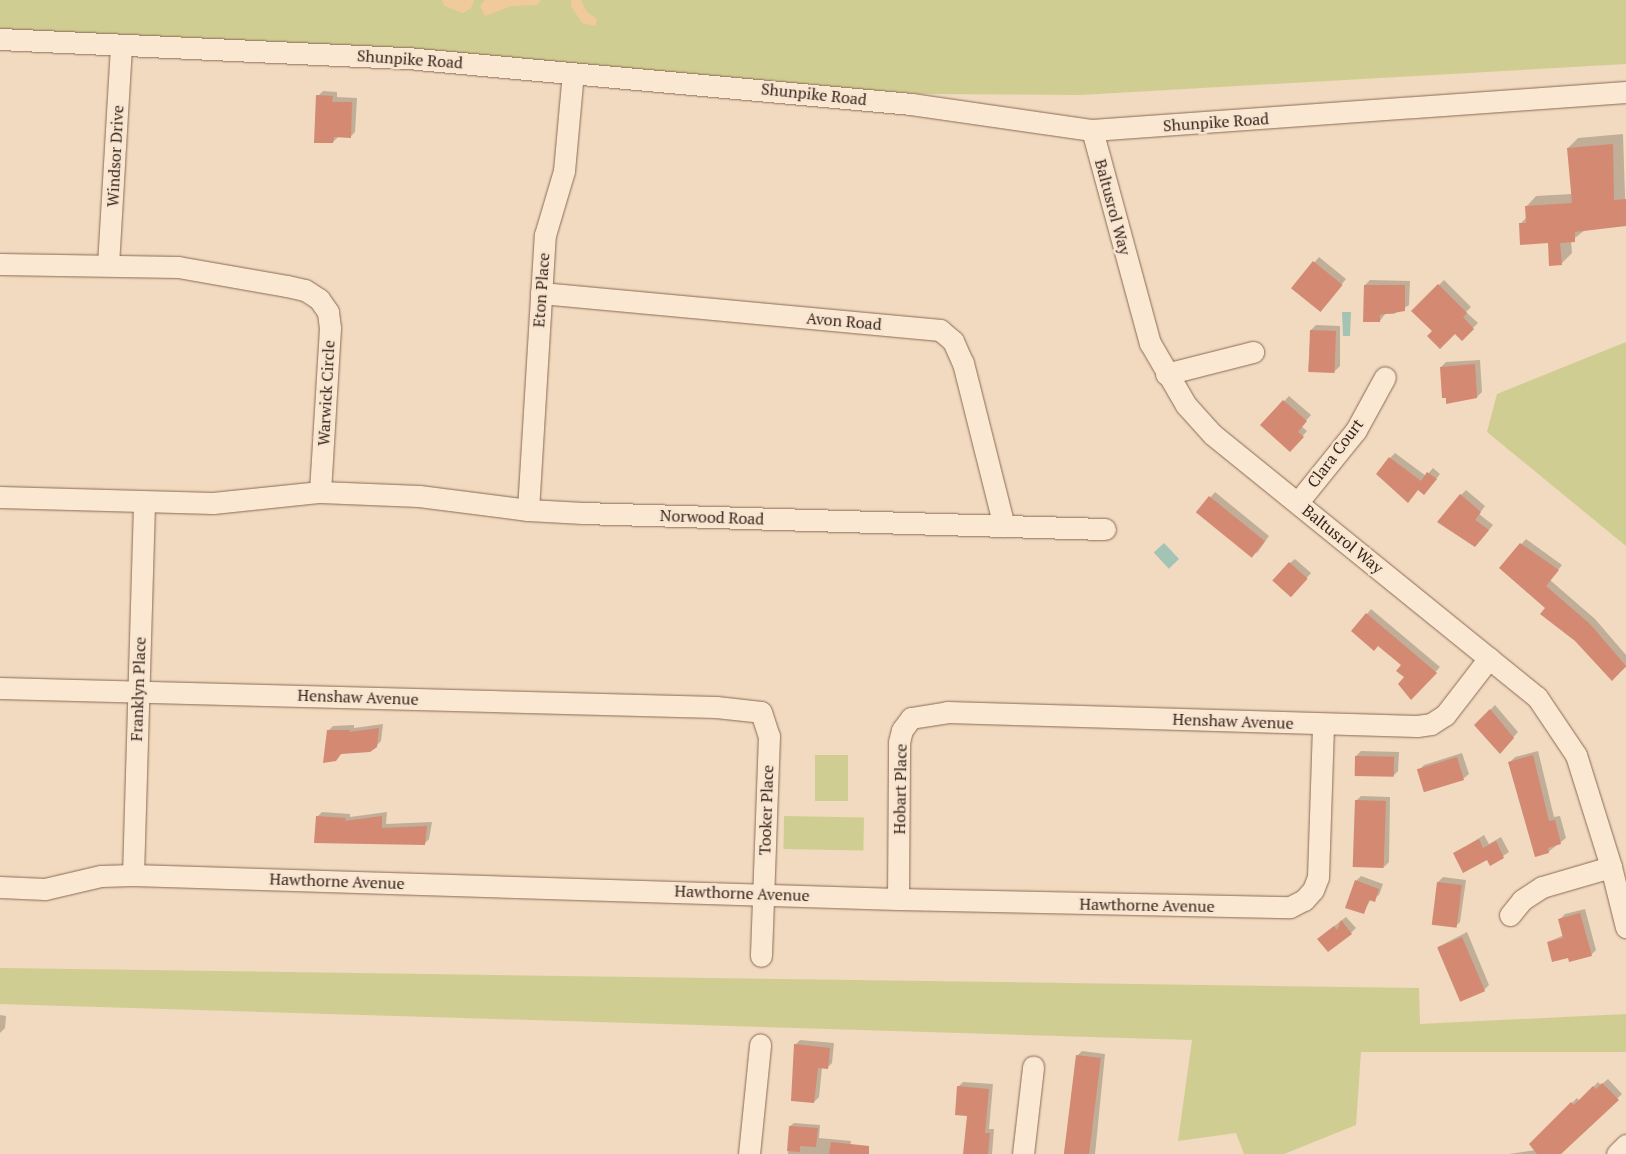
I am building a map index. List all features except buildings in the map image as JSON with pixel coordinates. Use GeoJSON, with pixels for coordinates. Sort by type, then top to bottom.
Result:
{"type":"FeatureCollection","features":[{"type":"Feature","properties":{"kind":"street","name":"Shunpike Road"},"geometry":{"type":"LineString","coordinates":[[0,39],[121,47],[417,59],[911,104],[1092,130],[1626,92]]}},
{"type":"Feature","properties":{"kind":"street","name":"Windsor Drive"},"geometry":{"type":"LineString","coordinates":[[108,265],[121,47]]}},
{"type":"Feature","properties":{"kind":"street","name":"Eton Place"},"geometry":{"type":"LineString","coordinates":[[528,510],[545,235],[564,171],[573,73]]}},
{"type":"Feature","properties":{"kind":"street","name":"Baltusrol Way"},"geometry":{"type":"LineString","coordinates":[[1092,130],[1150,343],[1166,374],[1186,405],[1212,434],[1537,697],[1576,755],[1611,867],[1626,927]]}},
{"type":"Feature","properties":{"kind":"street","name":"Warwick Circle"},"geometry":{"type":"LineString","coordinates":[[0,264],[178,267],[230,274],[305,290],[319,299],[328,312],[330,328],[320,492]]}},
{"type":"Feature","properties":{"kind":"street","name":"Avon Road"},"geometry":{"type":"LineString","coordinates":[[541,292],[940,330],[953,341],[963,363],[1004,526]]}},
{"type":"Feature","properties":{"kind":"street"},"geometry":{"type":"LineString","coordinates":[[1166,374],[1253,352]]}},
{"type":"Feature","properties":{"kind":"street","name":"Clara Court"},"geometry":{"type":"LineString","coordinates":[[1298,502],[1356,430],[1385,376]]}},
{"type":"Feature","properties":{"kind":"street"},"geometry":{"type":"LineString","coordinates":[[0,497],[144,503],[213,503],[320,492]]}},
{"type":"Feature","properties":{"kind":"street","name":"Norwood Road"},"geometry":{"type":"LineString","coordinates":[[320,492],[419,496],[528,510],[1105,529]]}},
{"type":"Feature","properties":{"kind":"street","name":"Franklyn Place"},"geometry":{"type":"LineString","coordinates":[[133,875],[144,503]]}},
{"type":"Feature","properties":{"kind":"street","name":"Henshaw Avenue"},"geometry":{"type":"LineString","coordinates":[[947,712],[1323,724],[1431,724],[1446,715],[1489,658]]}},
{"type":"Feature","properties":{"kind":"street","name":"Henshaw Avenue"},"geometry":{"type":"LineString","coordinates":[[0,688],[716,707]]}},
{"type":"Feature","properties":{"kind":"street","name":"Tooker Place"},"geometry":{"type":"LineString","coordinates":[[716,707],[753,709],[760,712],[766,722],[769,736],[762,894],[762,956]]}},
{"type":"Feature","properties":{"kind":"street","name":"Hobart Place"},"geometry":{"type":"LineString","coordinates":[[898,899],[902,730],[911,718],[922,714],[947,712]]}},
{"type":"Feature","properties":{"kind":"street","name":"Hawthorne Avenue"},"geometry":{"type":"LineString","coordinates":[[0,888],[45,889],[100,876],[133,875],[898,899],[1290,907],[1304,900],[1313,890],[1318,877],[1323,724]]}},
{"type":"Feature","properties":{"kind":"street"},"geometry":{"type":"LineString","coordinates":[[1510,915],[1522,900],[1542,887],[1611,867]]}},
{"type":"Feature","properties":{"kind":"street"},"geometry":{"type":"LineString","coordinates":[[749,1154],[760,1046]]}},
{"type":"Feature","properties":{"kind":"street"},"geometry":{"type":"LineString","coordinates":[[1023,1154],[1033,1067]]}},
{"type":"Feature","properties":{"kind":"street"},"geometry":{"type":"LineString","coordinates":[[1617,1154],[1626,1145]]}},
{"type":"Feature","properties":{"kind":"shaded area"},"geometry":{"type":"Polygon","coordinates":[[[0,0],[1626,0],[1626,64],[1080,95],[922,94],[0,29],[0,0]]]}},
{"type":"Feature","properties":{"kind":"shaded area"},"geometry":{"type":"Polygon","coordinates":[[[1342,312],[1351,312],[1350,336],[1343,336],[1342,312]]]}},
{"type":"Feature","properties":{"kind":"shaded area"},"geometry":{"type":"Polygon","coordinates":[[[1626,342],[1626,546],[1487,432],[1497,394],[1626,342]]]}},
{"type":"Feature","properties":{"kind":"shaded area"},"geometry":{"type":"Polygon","coordinates":[[[1164,543],[1179,559],[1169,569],[1154,553],[1164,543]]]}},
{"type":"Feature","properties":{"kind":"shaded area"},"geometry":{"type":"Polygon","coordinates":[[[815,755],[848,755],[848,801],[815,801],[815,755]]]}},
{"type":"Feature","properties":{"kind":"shaded area"},"geometry":{"type":"Polygon","coordinates":[[[784,816],[864,817],[863,850],[783,849],[784,816]]]}},
{"type":"Feature","properties":{"kind":"shaded area"},"geometry":{"type":"Polygon","coordinates":[[[0,968],[1419,988],[1420,1024],[1626,1014],[1626,1052],[1361,1052],[1356,1125],[1284,1154],[1244,1154],[1236,1133],[1178,1141],[1192,1040],[0,1004],[0,968]]]}},
{"type":"Feature","properties":{"kind":"sand"},"geometry":{"type":"Polygon","coordinates":[[[442,0],[474,0],[471,8],[463,13],[444,6],[442,0]]]}},
{"type":"Feature","properties":{"kind":"sand"},"geometry":{"type":"Polygon","coordinates":[[[485,0],[541,0],[537,5],[511,6],[485,16],[480,6],[485,0]]]}},
{"type":"Feature","properties":{"kind":"sand"},"geometry":{"type":"Polygon","coordinates":[[[571,0],[581,0],[587,12],[597,19],[595,26],[582,23],[571,6],[571,0]]]}}]}
